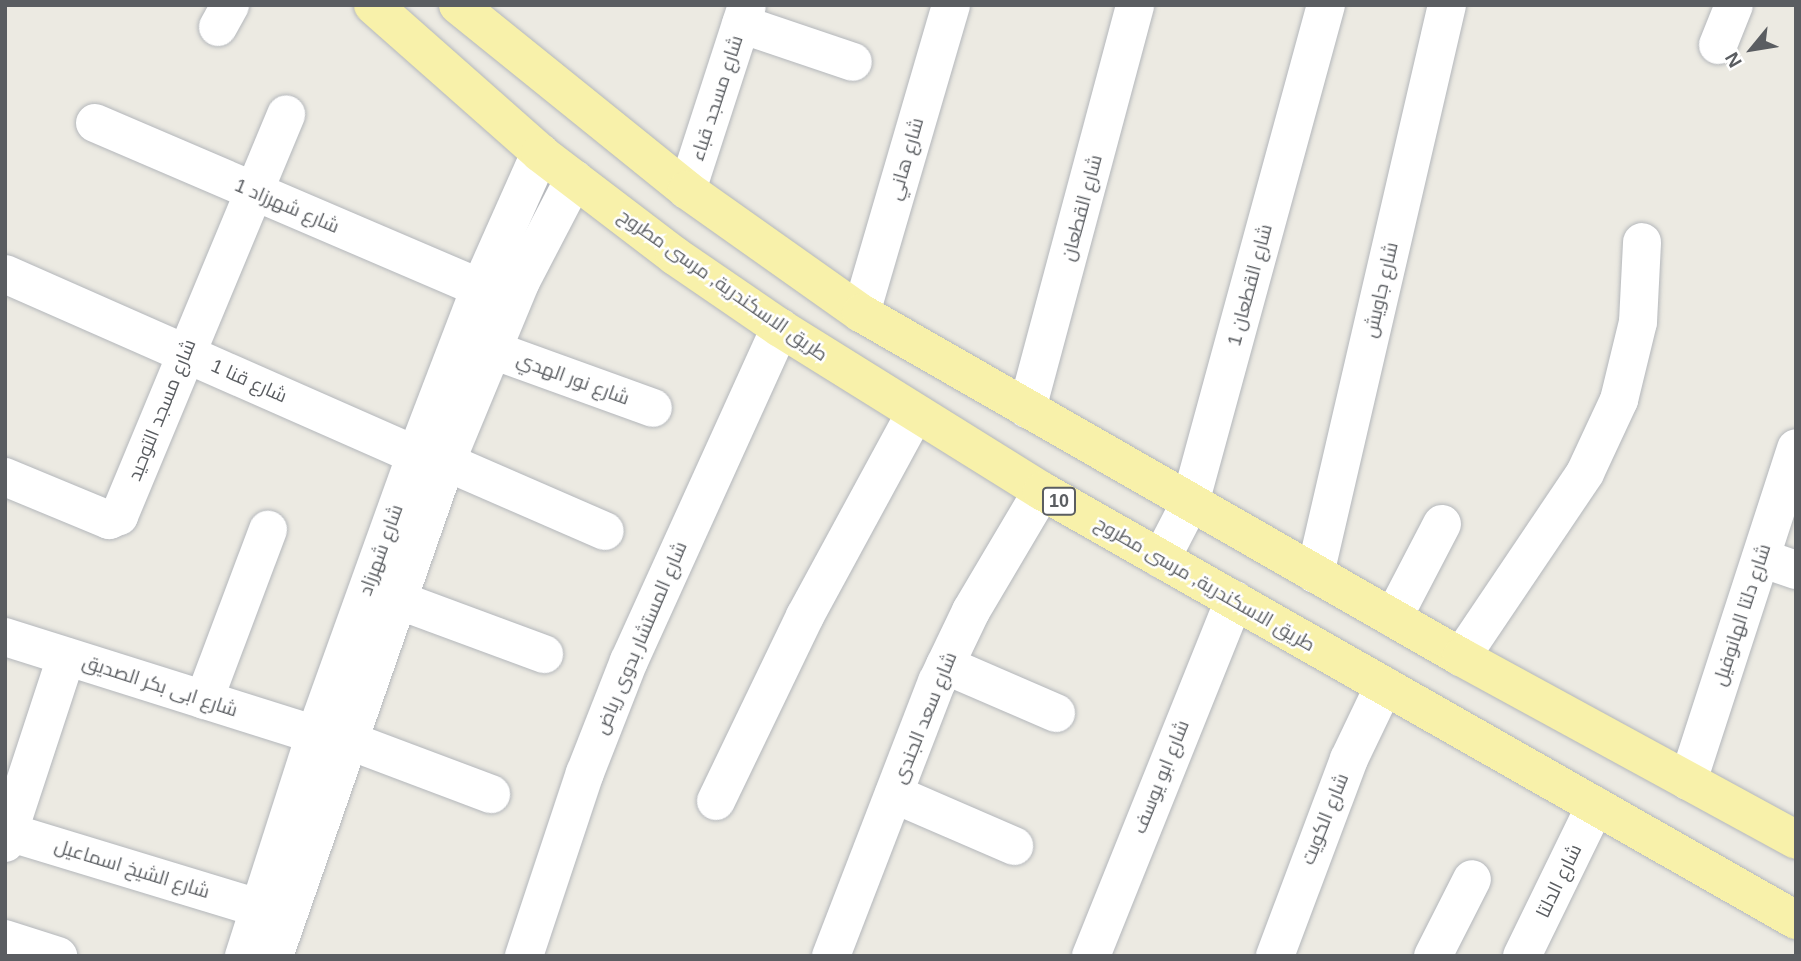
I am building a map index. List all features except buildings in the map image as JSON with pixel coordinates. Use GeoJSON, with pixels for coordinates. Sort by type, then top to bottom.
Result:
{"type":"FeatureCollection","features":[{"type":"Feature","properties":{"kind":"main road","name":"طريق الاسكندرية, مرسى مطروح"},"geometry":{"type":"LineString","coordinates":[[373,5],[540,153],[780,328],[1042,491],[1796,920]]}},
{"type":"Feature","properties":{"kind":"main road"},"geometry":{"type":"LineString","coordinates":[[458,5],[687,190],[862,313],[1461,657],[1796,840]]}},
{"type":"Feature","properties":{"kind":"street","name":"شارع هاني"},"geometry":{"type":"LineString","coordinates":[[862,313],[951,5]]}},
{"type":"Feature","properties":{"kind":"street","name":"شارع القطعان"},"geometry":{"type":"LineString","coordinates":[[1027,410],[1135,5]]}},
{"type":"Feature","properties":{"kind":"street","name":"شارع القطعان 1"},"geometry":{"type":"LineString","coordinates":[[1161,559],[1190,503],[1326,5]]}},
{"type":"Feature","properties":{"kind":"street","name":"شارع جاويش"},"geometry":{"type":"LineString","coordinates":[[1315,574],[1447,5]]}},
{"type":"Feature","properties":{"kind":"street"},"geometry":{"type":"LineString","coordinates":[[1718,45],[1734,5]]}},
{"type":"Feature","properties":{"kind":"street","name":"شارع مسجد قباء"},"geometry":{"type":"LineString","coordinates":[[687,190],[744,15]]}},
{"type":"Feature","properties":{"kind":"street"},"geometry":{"type":"LineString","coordinates":[[744,15],[853,62]]}},
{"type":"Feature","properties":{"kind":"street","name":"شارع مسجد التوحيد"},"geometry":{"type":"LineString","coordinates":[[5,477],[116,519],[286,114]]}},
{"type":"Feature","properties":{"kind":"street","name":"شارع شهرزاد 1"},"geometry":{"type":"LineString","coordinates":[[95,123],[480,288]]}},
{"type":"Feature","properties":{"kind":"street","name":"شارع شهرزاد"},"geometry":{"type":"LineString","coordinates":[[244,956],[259,908],[331,738],[395,599],[431,459],[480,288],[540,153]]}},
{"type":"Feature","properties":{"kind":"street","name":"شارع شهرزاد"},"geometry":{"type":"LineString","coordinates":[[274,956],[331,738],[431,459],[493,350],[522,281],[574,179]]}},
{"type":"Feature","properties":{"kind":"street"},"geometry":{"type":"LineString","coordinates":[[1461,657],[1585,473],[1619,400],[1638,322],[1642,242]]}},
{"type":"Feature","properties":{"kind":"street","name":"شارع قنا 1"},"geometry":{"type":"LineString","coordinates":[[5,274],[431,459],[605,531]]}},
{"type":"Feature","properties":{"kind":"street","name":"شارع المستشار بدوى رياض"},"geometry":{"type":"LineString","coordinates":[[524,956],[629,661],[780,328]]}},
{"type":"Feature","properties":{"kind":"street","name":"شارع نور الهدي"},"geometry":{"type":"LineString","coordinates":[[493,350],[653,408]]}},
{"type":"Feature","properties":{"kind":"street"},"geometry":{"type":"LineString","coordinates":[[716,802],[805,616],[915,413]]}},
{"type":"Feature","properties":{"kind":"street","name":"شارع دلتا الهانوفيل"},"geometry":{"type":"LineString","coordinates":[[1688,781],[1778,564],[1796,448]]}},
{"type":"Feature","properties":{"kind":"street","name":"شارع سعد الجندى"},"geometry":{"type":"LineString","coordinates":[[831,956],[945,665],[971,611],[1042,491]]}},
{"type":"Feature","properties":{"kind":"street"},"geometry":{"type":"LineString","coordinates":[[1393,618],[1442,524]]}},
{"type":"Feature","properties":{"kind":"street"},"geometry":{"type":"LineString","coordinates":[[204,700],[268,530]]}},
{"type":"Feature","properties":{"kind":"street"},"geometry":{"type":"LineString","coordinates":[[395,599],[544,654]]}},
{"type":"Feature","properties":{"kind":"street","name":"شارع ابو يوسف"},"geometry":{"type":"LineString","coordinates":[[1091,956],[1234,600]]}},
{"type":"Feature","properties":{"kind":"street","name":"شارع ابى بكر الصديق"},"geometry":{"type":"LineString","coordinates":[[5,638],[331,738],[491,794]]}},
{"type":"Feature","properties":{"kind":"street"},"geometry":{"type":"LineString","coordinates":[[6,835],[66,657]]}},
{"type":"Feature","properties":{"kind":"street"},"geometry":{"type":"LineString","coordinates":[[945,665],[1056,713]]}},
{"type":"Feature","properties":{"kind":"street","name":"شارع الكويت"},"geometry":{"type":"LineString","coordinates":[[1275,956],[1320,831],[1384,686]]}},
{"type":"Feature","properties":{"kind":"street"},"geometry":{"type":"LineString","coordinates":[[894,794],[1014,846]]}},
{"type":"Feature","properties":{"kind":"street","name":"شارع الدلتا"},"geometry":{"type":"LineString","coordinates":[[1522,956],[1595,806]]}},
{"type":"Feature","properties":{"kind":"street","name":"شارع الشيخ اسماعيل"},"geometry":{"type":"LineString","coordinates":[[6,835],[259,908]]}},
{"type":"Feature","properties":{"kind":"street"},"geometry":{"type":"LineString","coordinates":[[1433,956],[1472,879]]}},
{"type":"Feature","properties":{"kind":"street"},"geometry":{"type":"LineString","coordinates":[[5,939],[58,956]]}}]}
